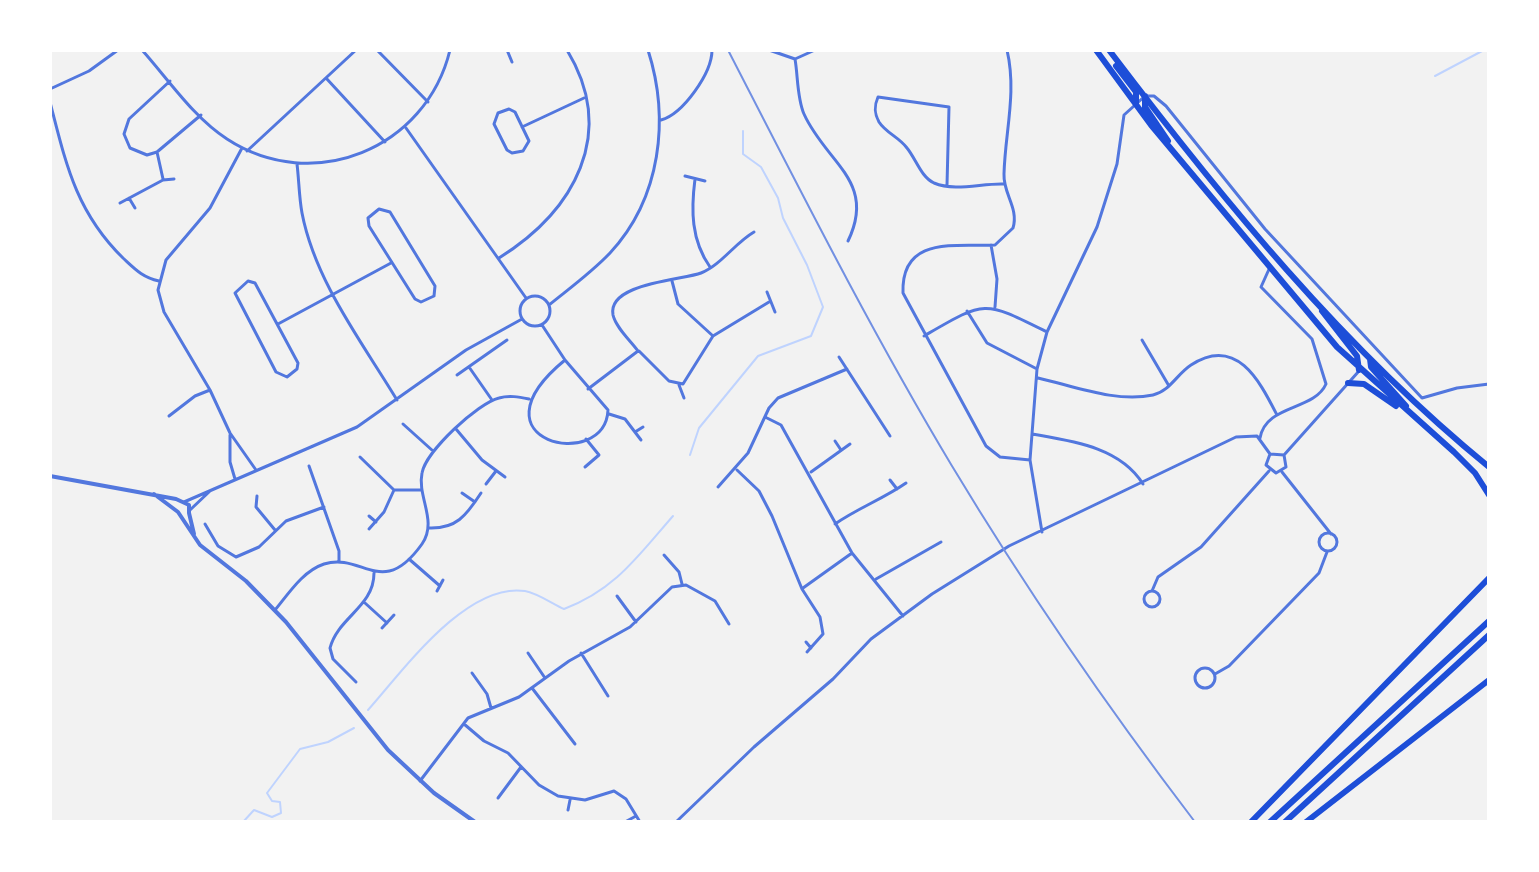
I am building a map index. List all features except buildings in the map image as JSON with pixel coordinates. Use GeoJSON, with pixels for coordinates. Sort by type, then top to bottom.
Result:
{"type":"FeatureCollection","features":[{"type":"Feature","properties":{"kind":"highway"},"geometry":{"type":"LineString","coordinates":[[1096,50],[1171,148],[1359,370],[1475,473],[1489,495]]}},
{"type":"Feature","properties":{"kind":"highway"},"geometry":{"type":"LineString","coordinates":[[1109,51],[1113,62],[1136,92],[1136,104]]}},
{"type":"Feature","properties":{"kind":"highway"},"geometry":{"type":"LineString","coordinates":[[1109,51],[1231,205],[1317,301],[1419,407],[1489,467]]}},
{"type":"Feature","properties":{"kind":"highway"},"geometry":{"type":"LineString","coordinates":[[1145,96],[1147,111],[1171,148]]}},
{"type":"Feature","properties":{"kind":"highway"},"geometry":{"type":"LineString","coordinates":[[1317,301],[1328,321],[1357,356],[1359,370]]}},
{"type":"Feature","properties":{"kind":"highway"},"geometry":{"type":"LineString","coordinates":[[1359,370],[1377,350]]}},
{"type":"Feature","properties":{"kind":"highway"},"geometry":{"type":"LineString","coordinates":[[1370,358],[1371,367],[1416,418]]}},
{"type":"Feature","properties":{"kind":"highway"},"geometry":{"type":"LineString","coordinates":[[1348,383],[1370,387],[1416,418]]}},
{"type":"Feature","properties":{"kind":"highway"},"geometry":{"type":"LineString","coordinates":[[1251,822],[1489,578]]}},
{"type":"Feature","properties":{"kind":"highway"},"geometry":{"type":"LineString","coordinates":[[1270,822],[1489,621]]}},
{"type":"Feature","properties":{"kind":"highway"},"geometry":{"type":"LineString","coordinates":[[1285,822],[1489,635]]}},
{"type":"Feature","properties":{"kind":"highway"},"geometry":{"type":"LineString","coordinates":[[1306,822],[1489,680]]}},
{"type":"Feature","properties":{"kind":"street"},"geometry":{"type":"LineString","coordinates":[[50,89],[89,71],[118,50]]}},
{"type":"Feature","properties":{"kind":"street"},"geometry":{"type":"LineString","coordinates":[[142,50],[218,132],[245,149],[297,164],[345,160],[385,142],[405,127],[428,102],[443,74],[450,50]]}},
{"type":"Feature","properties":{"kind":"street"},"geometry":{"type":"LineString","coordinates":[[256,470],[230,433],[210,390],[161,306],[159,281],[166,260],[210,208],[245,149],[356,50]]}},
{"type":"Feature","properties":{"kind":"street"},"geometry":{"type":"LineString","coordinates":[[377,50],[428,102]]}},
{"type":"Feature","properties":{"kind":"street"},"geometry":{"type":"LineString","coordinates":[[507,50],[512,62]]}},
{"type":"Feature","properties":{"kind":"street"},"geometry":{"type":"LineString","coordinates":[[499,258],[548,222],[574,185],[586,145],[585,98],[567,50]]}},
{"type":"Feature","properties":{"kind":"street"},"geometry":{"type":"LineString","coordinates":[[549,305],[612,251],[632,221],[656,167],[661,120],[659,89],[648,50]]}},
{"type":"Feature","properties":{"kind":"street"},"geometry":{"type":"LineString","coordinates":[[661,120],[680,108],[709,67],[712,50]]}},
{"type":"Feature","properties":{"kind":"street"},"geometry":{"type":"LineString","coordinates":[[769,50],[795,59],[815,50]]}},
{"type":"Feature","properties":{"kind":"street"},"geometry":{"type":"LineString","coordinates":[[1007,50],[1012,79],[1004,184],[1015,222],[1006,238],[991,245],[930,247],[910,261],[903,293],[990,452],[1006,459],[1030,460]]}},
{"type":"Feature","properties":{"kind":"street"},"geometry":{"type":"LineString","coordinates":[[795,59],[805,115],[856,189],[857,221],[848,241]]}},
{"type":"Feature","properties":{"kind":"street"},"geometry":{"type":"LineString","coordinates":[[326,78],[385,142]]}},
{"type":"Feature","properties":{"kind":"street"},"geometry":{"type":"LineString","coordinates":[[170,81],[125,126],[130,148],[147,155],[157,152],[201,115]]}},
{"type":"Feature","properties":{"kind":"street"},"geometry":{"type":"LineString","coordinates":[[1042,532],[1030,460],[1037,369],[1047,332],[1097,227],[1117,164],[1124,115],[1145,96],[1154,96],[1166,106],[1265,229],[1422,398],[1457,388],[1489,384]]}},
{"type":"Feature","properties":{"kind":"street"},"geometry":{"type":"LineString","coordinates":[[947,185],[949,107],[878,97],[876,113],[884,127],[908,148],[927,178],[947,185],[1004,184]]}},
{"type":"Feature","properties":{"kind":"street"},"geometry":{"type":"LineString","coordinates":[[522,127],[585,98]]}},
{"type":"Feature","properties":{"kind":"street"},"geometry":{"type":"LineString","coordinates":[[50,102],[75,192],[90,220],[143,277],[159,281]]}},
{"type":"Feature","properties":{"kind":"street"},"geometry":{"type":"LineString","coordinates":[[509,109],[515,112],[522,127],[527,146],[512,153],[507,150],[494,120],[501,110],[509,109]]}},
{"type":"Feature","properties":{"kind":"street"},"geometry":{"type":"LineString","coordinates":[[405,127],[526,298]]}},
{"type":"Feature","properties":{"kind":"street"},"geometry":{"type":"LineString","coordinates":[[157,152],[163,180]]}},
{"type":"Feature","properties":{"kind":"street"},"geometry":{"type":"LineString","coordinates":[[297,164],[302,213],[333,295],[397,400]]}},
{"type":"Feature","properties":{"kind":"street"},"geometry":{"type":"LineString","coordinates":[[685,176],[705,181]]}},
{"type":"Feature","properties":{"kind":"street"},"geometry":{"type":"LineString","coordinates":[[120,203],[163,180],[174,179]]}},
{"type":"Feature","properties":{"kind":"street"},"geometry":{"type":"LineString","coordinates":[[695,179],[691,208],[694,231],[711,268]]}},
{"type":"Feature","properties":{"kind":"street"},"geometry":{"type":"LineString","coordinates":[[129,198],[135,208]]}},
{"type":"Feature","properties":{"kind":"street"},"geometry":{"type":"LineString","coordinates":[[379,209],[390,212],[435,286],[434,296],[421,302],[415,299],[391,263],[369,226],[368,218],[379,209]]}},
{"type":"Feature","properties":{"kind":"street"},"geometry":{"type":"LineString","coordinates":[[684,398],[679,385],[669,381],[638,351],[615,321],[613,308],[637,288],[711,268],[732,247],[754,232]]}},
{"type":"Feature","properties":{"kind":"street"},"geometry":{"type":"LineString","coordinates":[[991,245],[997,279],[995,307]]}},
{"type":"Feature","properties":{"kind":"street"},"geometry":{"type":"LineString","coordinates":[[278,324],[391,263]]}},
{"type":"Feature","properties":{"kind":"street"},"geometry":{"type":"LineString","coordinates":[[1260,438],[1262,431],[1277,415],[1321,393],[1326,384],[1312,339],[1261,287],[1270,267]]}},
{"type":"Feature","properties":{"kind":"street"},"geometry":{"type":"LineString","coordinates":[[672,279],[678,304],[713,336]]}},
{"type":"Feature","properties":{"kind":"street"},"geometry":{"type":"LineString","coordinates":[[248,281],[255,283],[278,324],[298,363],[297,369],[287,377],[276,372],[235,293],[237,288],[248,281]]}},
{"type":"Feature","properties":{"kind":"street"},"geometry":{"type":"LineString","coordinates":[[767,292],[775,312]]}},
{"type":"Feature","properties":{"kind":"street"},"geometry":{"type":"LineString","coordinates":[[537,296],[549,305],[550,316],[542,325],[533,326],[522,319],[520,308],[526,298],[537,296]]}},
{"type":"Feature","properties":{"kind":"street"},"geometry":{"type":"LineString","coordinates":[[679,385],[690,378],[713,336],[769,302]]}},
{"type":"Feature","properties":{"kind":"street"},"geometry":{"type":"LineString","coordinates":[[924,336],[967,311],[995,307],[1047,332]]}},
{"type":"Feature","properties":{"kind":"street"},"geometry":{"type":"LineString","coordinates":[[967,311],[987,343],[1037,369]]}},
{"type":"Feature","properties":{"kind":"street"},"geometry":{"type":"LineString","coordinates":[[179,513],[178,506],[184,502],[342,435],[466,350],[522,319]]}},
{"type":"Feature","properties":{"kind":"street"},"geometry":{"type":"LineString","coordinates":[[542,325],[608,415],[625,419],[641,440]]}},
{"type":"Feature","properties":{"kind":"street"},"geometry":{"type":"LineString","coordinates":[[457,375],[507,340]]}},
{"type":"Feature","properties":{"kind":"street"},"geometry":{"type":"LineString","coordinates":[[1142,340],[1169,386]]}},
{"type":"Feature","properties":{"kind":"street"},"geometry":{"type":"LineString","coordinates":[[588,389],[638,351]]}},
{"type":"Feature","properties":{"kind":"street"},"geometry":{"type":"LineString","coordinates":[[839,357],[890,436]]}},
{"type":"Feature","properties":{"kind":"street"},"geometry":{"type":"LineString","coordinates":[[1037,377],[1126,397],[1156,394],[1189,366],[1201,360],[1213,357],[1234,359],[1257,377],[1277,415]]}},
{"type":"Feature","properties":{"kind":"street"},"geometry":{"type":"LineString","coordinates":[[565,360],[544,377],[529,399],[530,417],[548,442],[566,445],[586,439],[608,415]]}},
{"type":"Feature","properties":{"kind":"street"},"geometry":{"type":"LineString","coordinates":[[469,367],[492,400]]}},
{"type":"Feature","properties":{"kind":"street"},"geometry":{"type":"LineString","coordinates":[[718,487],[737,470],[778,398],[790,390],[847,369]]}},
{"type":"Feature","properties":{"kind":"street"},"geometry":{"type":"LineString","coordinates":[[1284,455],[1359,370]]}},
{"type":"Feature","properties":{"kind":"street"},"geometry":{"type":"LineString","coordinates":[[169,416],[195,396],[210,390]]}},
{"type":"Feature","properties":{"kind":"street"},"geometry":{"type":"LineString","coordinates":[[275,610],[308,572],[339,562],[374,573],[393,569],[409,559],[425,540],[428,528],[420,490],[422,471],[433,451],[492,400],[510,396],[529,399]]}},
{"type":"Feature","properties":{"kind":"street"},"geometry":{"type":"LineString","coordinates":[[767,418],[781,425],[810,472],[852,553],[903,616]]}},
{"type":"Feature","properties":{"kind":"street"},"geometry":{"type":"LineString","coordinates":[[411,430],[417,422]]}},
{"type":"Feature","properties":{"kind":"street"},"geometry":{"type":"LineString","coordinates":[[403,424],[433,451]]}},
{"type":"Feature","properties":{"kind":"street"},"geometry":{"type":"LineString","coordinates":[[635,432],[643,427]]}},
{"type":"Feature","properties":{"kind":"street"},"geometry":{"type":"LineString","coordinates":[[456,429],[505,477]]}},
{"type":"Feature","properties":{"kind":"street"},"geometry":{"type":"LineString","coordinates":[[230,433],[230,462],[235,479]]}},
{"type":"Feature","properties":{"kind":"street"},"geometry":{"type":"LineString","coordinates":[[1032,434],[1061,439],[1114,456],[1135,472],[1143,484]]}},
{"type":"Feature","properties":{"kind":"street"},"geometry":{"type":"LineString","coordinates":[[676,822],[754,747],[833,679],[871,639],[1002,550],[1236,437],[1251,435],[1260,438],[1270,454]]}},
{"type":"Feature","properties":{"kind":"street"},"geometry":{"type":"LineString","coordinates":[[585,467],[599,455],[586,439]]}},
{"type":"Feature","properties":{"kind":"street"},"geometry":{"type":"LineString","coordinates":[[835,441],[841,450]]}},
{"type":"Feature","properties":{"kind":"street"},"geometry":{"type":"LineString","coordinates":[[810,472],[850,444]]}},
{"type":"Feature","properties":{"kind":"street"},"geometry":{"type":"LineString","coordinates":[[1270,454],[1284,455]]}},
{"type":"Feature","properties":{"kind":"street"},"geometry":{"type":"LineString","coordinates":[[1269,471],[1266,462],[1270,454]]}},
{"type":"Feature","properties":{"kind":"street"},"geometry":{"type":"LineString","coordinates":[[1282,472],[1287,464],[1284,455]]}},
{"type":"Feature","properties":{"kind":"street"},"geometry":{"type":"LineString","coordinates":[[360,457],[394,490],[420,490]]}},
{"type":"Feature","properties":{"kind":"street"},"geometry":{"type":"LineString","coordinates":[[361,468],[366,463]]}},
{"type":"Feature","properties":{"kind":"street"},"geometry":{"type":"LineString","coordinates":[[309,466],[339,551],[339,562]]}},
{"type":"Feature","properties":{"kind":"street"},"geometry":{"type":"LineString","coordinates":[[737,470],[759,491],[802,589],[823,628],[807,652]]}},
{"type":"Feature","properties":{"kind":"street"},"geometry":{"type":"LineString","coordinates":[[486,484],[496,471]]}},
{"type":"Feature","properties":{"kind":"street"},"geometry":{"type":"LineString","coordinates":[[1215,674],[1229,666],[1320,572],[1327,552],[1337,545],[1282,472],[1269,471]]}},
{"type":"Feature","properties":{"kind":"street"},"geometry":{"type":"LineString","coordinates":[[1152,591],[1160,600],[1151,607],[1144,600],[1158,577],[1201,547],[1269,471]]}},
{"type":"Feature","properties":{"kind":"street"},"geometry":{"type":"LineString","coordinates":[[306,477],[312,474]]}},
{"type":"Feature","properties":{"kind":"street"},"geometry":{"type":"LineString","coordinates":[[50,476],[184,502],[190,511],[195,538]]}},
{"type":"Feature","properties":{"kind":"street"},"geometry":{"type":"LineString","coordinates":[[890,480],[897,489]]}},
{"type":"Feature","properties":{"kind":"street"},"geometry":{"type":"LineString","coordinates":[[835,524],[906,483]]}},
{"type":"Feature","properties":{"kind":"street"},"geometry":{"type":"LineString","coordinates":[[179,513],[190,511],[213,489]]}},
{"type":"Feature","properties":{"kind":"street"},"geometry":{"type":"LineString","coordinates":[[369,529],[394,490]]}},
{"type":"Feature","properties":{"kind":"street"},"geometry":{"type":"LineString","coordinates":[[462,493],[475,502]]}},
{"type":"Feature","properties":{"kind":"street"},"geometry":{"type":"LineString","coordinates":[[428,528],[451,527],[481,493]]}},
{"type":"Feature","properties":{"kind":"street"},"geometry":{"type":"LineString","coordinates":[[154,494],[179,513],[195,538],[275,610],[304,642],[376,737],[420,781],[475,822]]}},
{"type":"Feature","properties":{"kind":"street"},"geometry":{"type":"LineString","coordinates":[[257,496],[256,504],[261,515],[275,530]]}},
{"type":"Feature","properties":{"kind":"street"},"geometry":{"type":"LineString","coordinates":[[250,504],[256,504]]}},
{"type":"Feature","properties":{"kind":"street"},"geometry":{"type":"LineString","coordinates":[[205,524],[218,546],[236,557],[259,547],[296,515],[324,507]]}},
{"type":"Feature","properties":{"kind":"street"},"geometry":{"type":"LineString","coordinates":[[369,516],[376,522]]}},
{"type":"Feature","properties":{"kind":"street"},"geometry":{"type":"LineString","coordinates":[[1323,524],[1319,545],[1327,552]]}},
{"type":"Feature","properties":{"kind":"street"},"geometry":{"type":"LineString","coordinates":[[1321,537],[1331,534]]}},
{"type":"Feature","properties":{"kind":"street"},"geometry":{"type":"LineString","coordinates":[[931,541],[934,546]]}},
{"type":"Feature","properties":{"kind":"street"},"geometry":{"type":"LineString","coordinates":[[876,579],[941,542]]}},
{"type":"Feature","properties":{"kind":"street"},"geometry":{"type":"LineString","coordinates":[[802,589],[852,553]]}},
{"type":"Feature","properties":{"kind":"street"},"geometry":{"type":"LineString","coordinates":[[664,555],[679,572],[682,584],[715,601],[728,622],[718,623]]}},
{"type":"Feature","properties":{"kind":"street"},"geometry":{"type":"LineString","coordinates":[[409,559],[440,586]]}},
{"type":"Feature","properties":{"kind":"street"},"geometry":{"type":"LineString","coordinates":[[356,682],[333,659],[330,648],[338,632],[374,589],[374,573]]}},
{"type":"Feature","properties":{"kind":"street"},"geometry":{"type":"LineString","coordinates":[[437,591],[443,580]]}},
{"type":"Feature","properties":{"kind":"street"},"geometry":{"type":"LineString","coordinates":[[420,781],[444,754],[463,723],[510,702],[581,653],[636,622],[663,594],[682,584]]}},
{"type":"Feature","properties":{"kind":"street"},"geometry":{"type":"LineString","coordinates":[[617,596],[636,622]]}},
{"type":"Feature","properties":{"kind":"street"},"geometry":{"type":"LineString","coordinates":[[365,603],[387,623]]}},
{"type":"Feature","properties":{"kind":"street"},"geometry":{"type":"LineString","coordinates":[[616,608],[623,603]]}},
{"type":"Feature","properties":{"kind":"street"},"geometry":{"type":"LineString","coordinates":[[382,628],[394,615]]}},
{"type":"Feature","properties":{"kind":"street"},"geometry":{"type":"LineString","coordinates":[[806,642],[811,648]]}},
{"type":"Feature","properties":{"kind":"street"},"geometry":{"type":"LineString","coordinates":[[528,653],[545,678]]}},
{"type":"Feature","properties":{"kind":"street"},"geometry":{"type":"LineString","coordinates":[[581,653],[608,696]]}},
{"type":"Feature","properties":{"kind":"street"},"geometry":{"type":"LineString","coordinates":[[1202,668],[1211,669],[1215,674],[1215,681],[1208,687],[1196,681],[1195,675],[1202,668]]}},
{"type":"Feature","properties":{"kind":"street"},"geometry":{"type":"LineString","coordinates":[[348,674],[353,669]]}},
{"type":"Feature","properties":{"kind":"street"},"geometry":{"type":"LineString","coordinates":[[472,673],[482,685],[491,708]]}},
{"type":"Feature","properties":{"kind":"street"},"geometry":{"type":"LineString","coordinates":[[603,690],[610,684]]}},
{"type":"Feature","properties":{"kind":"street"},"geometry":{"type":"LineString","coordinates":[[475,689],[482,685]]}},
{"type":"Feature","properties":{"kind":"street"},"geometry":{"type":"LineString","coordinates":[[532,688],[575,744]]}},
{"type":"Feature","properties":{"kind":"street"},"geometry":{"type":"LineString","coordinates":[[463,723],[484,741],[508,753],[547,790],[570,800],[585,800],[614,791],[626,799],[640,822]]}},
{"type":"Feature","properties":{"kind":"street"},"geometry":{"type":"LineString","coordinates":[[498,798],[521,767]]}},
{"type":"Feature","properties":{"kind":"street"},"geometry":{"type":"LineString","coordinates":[[496,786],[503,790]]}},
{"type":"Feature","properties":{"kind":"street"},"geometry":{"type":"LineString","coordinates":[[568,810],[570,800]]}},
{"type":"Feature","properties":{"kind":"street"},"geometry":{"type":"LineString","coordinates":[[625,822],[636,816]]}},
{"type":"Feature","properties":{"kind":"waterway"},"geometry":{"type":"LineString","coordinates":[[1435,76],[1484,50]]}},
{"type":"Feature","properties":{"kind":"waterway"},"geometry":{"type":"LineString","coordinates":[[690,455],[699,428],[758,356],[811,336],[823,307],[807,265],[783,218],[778,198],[761,167],[743,154],[743,131]]}},
{"type":"Feature","properties":{"kind":"waterway"},"geometry":{"type":"LineString","coordinates":[[368,710],[437,633],[480,600],[503,592],[525,591],[564,609],[612,582],[673,516]]}},
{"type":"Feature","properties":{"kind":"waterway"},"geometry":{"type":"LineString","coordinates":[[243,822],[254,810],[272,817],[281,813],[280,802],[272,801],[267,793],[300,749],[328,742],[354,728]]}},
{"type":"Feature","properties":{"kind":"railway"},"geometry":{"type":"LineString","coordinates":[[728,50],[809,208],[952,466],[1069,647],[1195,822]]}}]}
